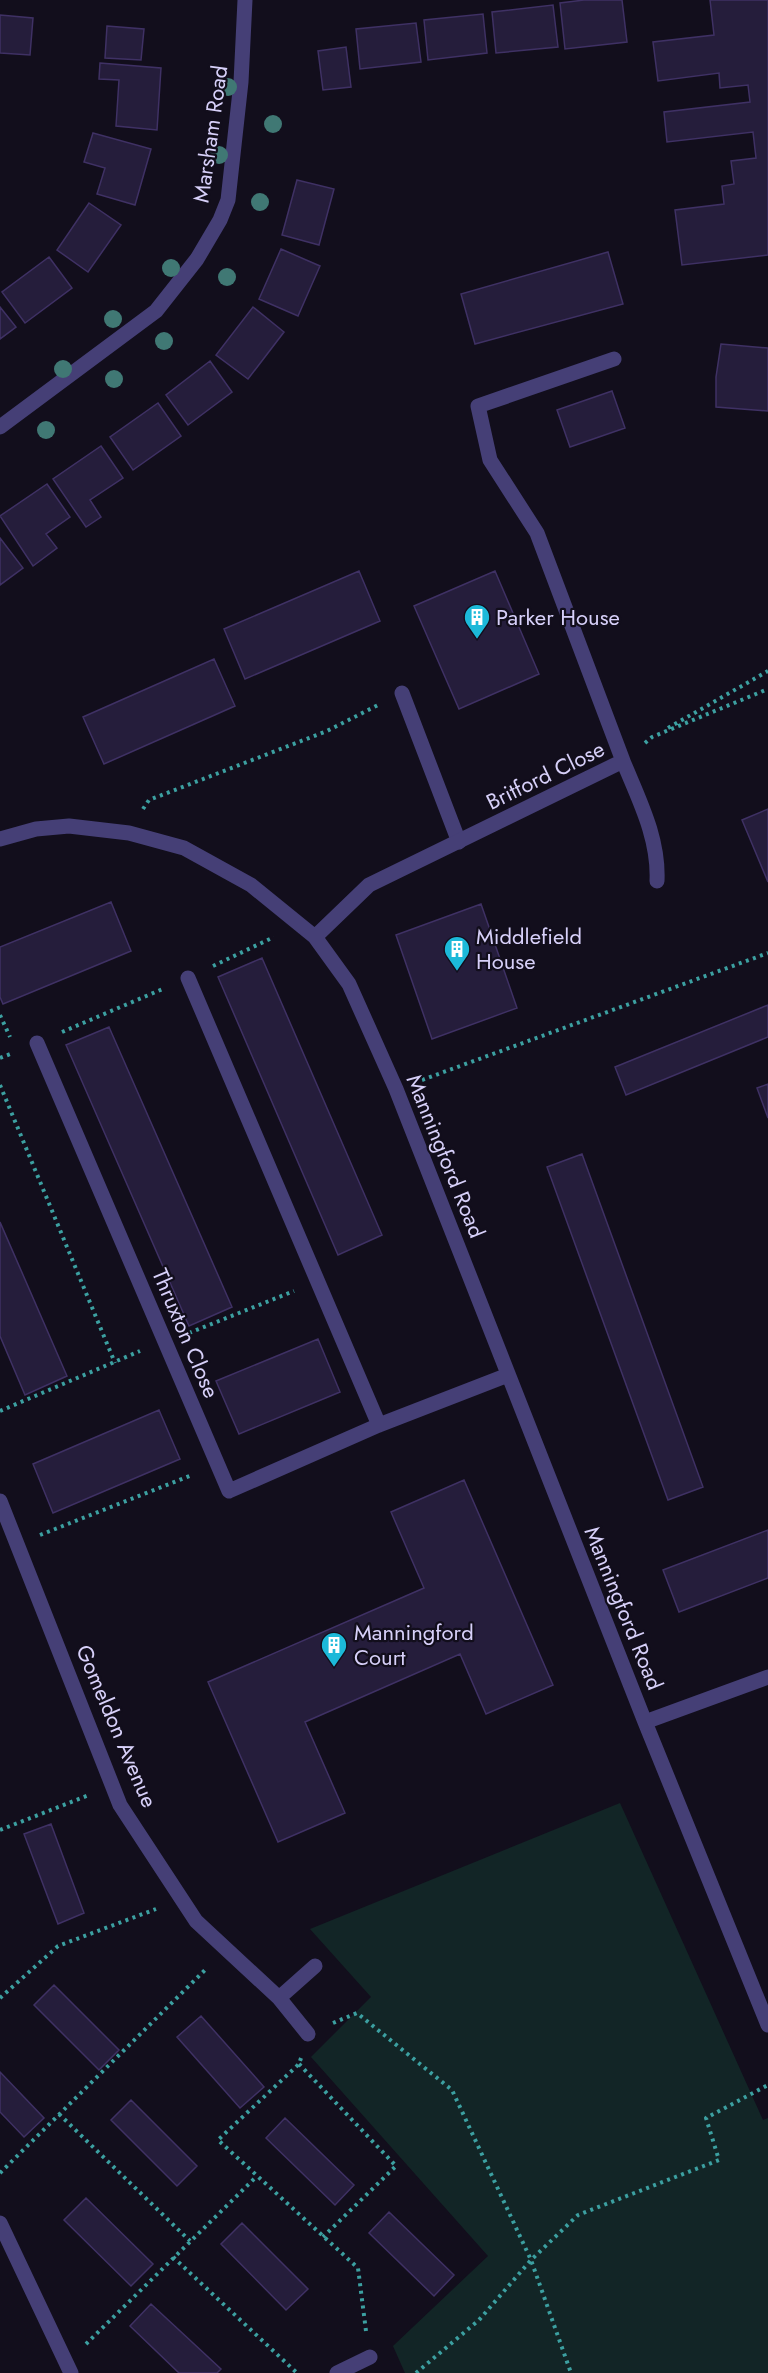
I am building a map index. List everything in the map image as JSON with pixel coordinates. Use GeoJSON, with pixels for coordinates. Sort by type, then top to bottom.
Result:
{"type":"FeatureCollection","features":[{"type":"Feature","properties":{"kind":"street","name":"Marsham Road"},"geometry":{"type":"LineString","coordinates":[[0,427],[156,312],[197,259],[220,220],[230,188],[241,82],[245,0]]}},
{"type":"Feature","properties":{"kind":"street","name":"Britford Close"},"geometry":{"type":"LineString","coordinates":[[315,937],[369,885],[623,761],[537,533],[490,460],[478,406],[614,359]]}},
{"type":"Feature","properties":{"kind":"street"},"geometry":{"type":"LineString","coordinates":[[402,693],[459,842]]}},
{"type":"Feature","properties":{"kind":"street"},"geometry":{"type":"LineString","coordinates":[[623,761],[649,824],[658,858],[657,881]]}},
{"type":"Feature","properties":{"kind":"street","name":"Manningford Road"},"geometry":{"type":"LineString","coordinates":[[0,839],[36,829],[69,826],[129,833],[184,849],[251,885],[315,937],[349,984],[396,1089],[645,1722],[768,2025]]}},
{"type":"Feature","properties":{"kind":"street"},"geometry":{"type":"LineString","coordinates":[[188,978],[379,1425]]}},
{"type":"Feature","properties":{"kind":"street","name":"Thruxton Close"},"geometry":{"type":"LineString","coordinates":[[37,1043],[229,1491],[379,1425],[508,1375]]}},
{"type":"Feature","properties":{"kind":"street","name":"Gomeldon Avenue"},"geometry":{"type":"LineString","coordinates":[[0,1501],[120,1805],[196,1921],[279,1998],[308,2034]]}},
{"type":"Feature","properties":{"kind":"street","name":"Manningford Road"},"geometry":{"type":"LineString","coordinates":[[645,1722],[768,1677]]}},
{"type":"Feature","properties":{"kind":"street"},"geometry":{"type":"LineString","coordinates":[[279,1998],[315,1966]]}},
{"type":"Feature","properties":{"kind":"street"},"geometry":{"type":"LineString","coordinates":[[0,2223],[69,2368]]}},
{"type":"Feature","properties":{"kind":"street"},"geometry":{"type":"LineString","coordinates":[[337,2373],[370,2357]]}},
{"type":"Feature","properties":{"kind":"path"},"geometry":{"type":"LineString","coordinates":[[623,761],[652,737],[768,671]]}},
{"type":"Feature","properties":{"kind":"path"},"geometry":{"type":"LineString","coordinates":[[652,737],[768,689]]}},
{"type":"Feature","properties":{"kind":"path"},"geometry":{"type":"LineString","coordinates":[[129,833],[149,800],[327,731],[402,693]]}},
{"type":"Feature","properties":{"kind":"path"},"geometry":{"type":"LineString","coordinates":[[37,1043],[188,978],[299,924]]}},
{"type":"Feature","properties":{"kind":"path"},"geometry":{"type":"LineString","coordinates":[[396,1089],[768,952]]}},
{"type":"Feature","properties":{"kind":"path"},"geometry":{"type":"LineString","coordinates":[[0,1016],[16,1051],[0,1058]]}},
{"type":"Feature","properties":{"kind":"path"},"geometry":{"type":"LineString","coordinates":[[0,1085],[115,1363]]}},
{"type":"Feature","properties":{"kind":"path"},"geometry":{"type":"LineString","coordinates":[[0,1411],[317,1280]]}},
{"type":"Feature","properties":{"kind":"path"},"geometry":{"type":"LineString","coordinates":[[18,1544],[218,1465]]}},
{"type":"Feature","properties":{"kind":"path"},"geometry":{"type":"LineString","coordinates":[[0,1830],[112,1785]]}},
{"type":"Feature","properties":{"kind":"path"},"geometry":{"type":"LineString","coordinates":[[0,1998],[58,1946],[182,1899]]}},
{"type":"Feature","properties":{"kind":"path"},"geometry":{"type":"LineString","coordinates":[[0,2173],[227,1949]]}},
{"type":"Feature","properties":{"kind":"path"},"geometry":{"type":"LineString","coordinates":[[370,2357],[358,2268],[218,2140],[299,2064],[308,2034],[357,2013],[452,2090],[531,2260],[571,2373]]}},
{"type":"Feature","properties":{"kind":"path"},"geometry":{"type":"LineString","coordinates":[[299,2064],[396,2166],[323,2237]]}},
{"type":"Feature","properties":{"kind":"path"},"geometry":{"type":"LineString","coordinates":[[416,2373],[479,2320],[531,2260],[578,2215],[719,2160],[706,2118],[768,2085]]}},
{"type":"Feature","properties":{"kind":"path"},"geometry":{"type":"LineString","coordinates":[[59,2114],[190,2241]]}},
{"type":"Feature","properties":{"kind":"path"},"geometry":{"type":"LineString","coordinates":[[69,2368],[173,2257],[256,2177]]}},
{"type":"Feature","properties":{"kind":"path"},"geometry":{"type":"LineString","coordinates":[[173,2257],[297,2373]]}},
{"type":"Feature","properties":{"kind":"green space"},"geometry":{"type":"Polygon","coordinates":[[[620,1803],[763,2120],[768,2118],[768,2373],[405,2373],[393,2346],[488,2256],[311,2057],[371,1997],[310,1929],[620,1803]]]}},
{"type":"Feature","properties":{"kind":"building"},"geometry":{"type":"Polygon","coordinates":[[[584,0],[622,0],[627,42],[565,49],[560,3],[584,0]]]}},
{"type":"Feature","properties":{"kind":"building"},"geometry":{"type":"Polygon","coordinates":[[[710,0],[768,0],[768,255],[682,265],[675,210],[724,204],[722,186],[734,184],[731,161],[756,158],[753,132],[667,142],[664,112],[750,102],[748,85],[720,88],[719,73],[658,81],[653,42],[714,35],[710,0]]]}},
{"type":"Feature","properties":{"kind":"building"},"geometry":{"type":"Polygon","coordinates":[[[553,5],[558,47],[496,53],[492,12],[553,5]]]}},
{"type":"Feature","properties":{"kind":"building"},"geometry":{"type":"Polygon","coordinates":[[[483,14],[487,53],[428,60],[424,20],[483,14]]]}},
{"type":"Feature","properties":{"kind":"building"},"geometry":{"type":"Polygon","coordinates":[[[0,15],[33,18],[30,55],[0,53],[0,15]]]}},
{"type":"Feature","properties":{"kind":"building"},"geometry":{"type":"Polygon","coordinates":[[[416,23],[421,62],[360,69],[356,29],[416,23]]]}},
{"type":"Feature","properties":{"kind":"building"},"geometry":{"type":"Polygon","coordinates":[[[107,26],[144,29],[141,60],[105,58],[107,26]]]}},
{"type":"Feature","properties":{"kind":"building"},"geometry":{"type":"Polygon","coordinates":[[[346,47],[351,87],[323,90],[318,51],[346,47]]]}},
{"type":"Feature","properties":{"kind":"building"},"geometry":{"type":"Polygon","coordinates":[[[100,63],[161,68],[157,130],[116,126],[119,80],[99,79],[100,63]]]}},
{"type":"Feature","properties":{"kind":"building"},"geometry":{"type":"Polygon","coordinates":[[[93,133],[151,149],[135,205],[97,194],[105,168],[84,162],[93,133]]]}},
{"type":"Feature","properties":{"kind":"building"},"geometry":{"type":"Polygon","coordinates":[[[297,180],[334,189],[319,245],[282,235],[297,180]]]}},
{"type":"Feature","properties":{"kind":"building"},"geometry":{"type":"Polygon","coordinates":[[[89,203],[121,225],[88,272],[57,250],[89,203]]]}},
{"type":"Feature","properties":{"kind":"building"},"geometry":{"type":"Polygon","coordinates":[[[281,249],[320,266],[298,316],[259,299],[281,249]]]}},
{"type":"Feature","properties":{"kind":"building"},"geometry":{"type":"Polygon","coordinates":[[[608,252],[623,304],[475,344],[461,294],[608,252]]]}},
{"type":"Feature","properties":{"kind":"building"},"geometry":{"type":"Polygon","coordinates":[[[49,257],[72,288],[25,323],[2,292],[49,257]]]}},
{"type":"Feature","properties":{"kind":"building"},"geometry":{"type":"Polygon","coordinates":[[[0,307],[16,327],[0,339],[0,307]]]}},
{"type":"Feature","properties":{"kind":"building"},"geometry":{"type":"Polygon","coordinates":[[[253,307],[284,332],[248,379],[216,355],[253,307]]]}},
{"type":"Feature","properties":{"kind":"building"},"geometry":{"type":"Polygon","coordinates":[[[721,344],[768,348],[768,411],[716,407],[716,377],[721,344]]]}},
{"type":"Feature","properties":{"kind":"building"},"geometry":{"type":"Polygon","coordinates":[[[210,361],[232,392],[188,425],[166,395],[210,361]]]}},
{"type":"Feature","properties":{"kind":"building"},"geometry":{"type":"Polygon","coordinates":[[[612,391],[625,428],[570,447],[557,410],[612,391]]]}},
{"type":"Feature","properties":{"kind":"building"},"geometry":{"type":"Polygon","coordinates":[[[158,403],[181,436],[133,470],[110,437],[158,403]]]}},
{"type":"Feature","properties":{"kind":"building"},"geometry":{"type":"Polygon","coordinates":[[[101,446],[123,478],[90,500],[101,517],[86,527],[53,479],[101,446]]]}},
{"type":"Feature","properties":{"kind":"building"},"geometry":{"type":"Polygon","coordinates":[[[47,484],[70,517],[46,534],[57,548],[33,566],[0,516],[47,484]]]}},
{"type":"Feature","properties":{"kind":"building"},"geometry":{"type":"Polygon","coordinates":[[[0,538],[23,568],[0,585],[0,538]]]}},
{"type":"Feature","properties":{"kind":"building"},"geometry":{"type":"Polygon","coordinates":[[[359,571],[380,621],[245,679],[224,629],[359,571]]]}},
{"type":"Feature","properties":{"kind":"building","name":"Parker House"},"geometry":{"type":"Polygon","coordinates":[[[495,571],[539,674],[459,709],[414,606],[495,571]]]}},
{"type":"Feature","properties":{"kind":"building"},"geometry":{"type":"Polygon","coordinates":[[[214,659],[235,706],[104,764],[83,717],[214,659]]]}},
{"type":"Feature","properties":{"kind":"building"},"geometry":{"type":"Polygon","coordinates":[[[768,809],[768,882],[742,820],[768,809]]]}},
{"type":"Feature","properties":{"kind":"building"},"geometry":{"type":"Polygon","coordinates":[[[111,902],[131,951],[3,1004],[0,997],[0,947],[111,902]]]}},
{"type":"Feature","properties":{"kind":"building","name":"Middlefield House"},"geometry":{"type":"Polygon","coordinates":[[[481,904],[517,1008],[432,1039],[396,935],[481,904]]]}},
{"type":"Feature","properties":{"kind":"building"},"geometry":{"type":"Polygon","coordinates":[[[262,958],[382,1235],[338,1255],[218,977],[262,958]]]}},
{"type":"Feature","properties":{"kind":"building"},"geometry":{"type":"Polygon","coordinates":[[[768,1005],[768,1037],[626,1095],[615,1067],[768,1005]]]}},
{"type":"Feature","properties":{"kind":"building"},"geometry":{"type":"Polygon","coordinates":[[[109,1027],[232,1307],[189,1326],[66,1045],[109,1027]]]}},
{"type":"Feature","properties":{"kind":"building"},"geometry":{"type":"Polygon","coordinates":[[[768,1084],[768,1118],[757,1088],[768,1084]]]}},
{"type":"Feature","properties":{"kind":"building"},"geometry":{"type":"Polygon","coordinates":[[[582,1154],[703,1487],[668,1500],[547,1167],[582,1154]]]}},
{"type":"Feature","properties":{"kind":"building"},"geometry":{"type":"Polygon","coordinates":[[[0,1222],[67,1376],[25,1395],[0,1336],[0,1222]]]}},
{"type":"Feature","properties":{"kind":"building"},"geometry":{"type":"Polygon","coordinates":[[[318,1339],[340,1392],[239,1434],[216,1381],[318,1339]]]}},
{"type":"Feature","properties":{"kind":"building"},"geometry":{"type":"Polygon","coordinates":[[[159,1410],[180,1459],[53,1513],[33,1464],[159,1410]]]}},
{"type":"Feature","properties":{"kind":"building","name":"Manningford Court"},"geometry":{"type":"Polygon","coordinates":[[[464,1480],[553,1685],[486,1714],[460,1654],[305,1722],[345,1813],[278,1842],[208,1682],[424,1588],[391,1512],[464,1480]]]}},
{"type":"Feature","properties":{"kind":"building"},"geometry":{"type":"Polygon","coordinates":[[[768,1530],[768,1578],[679,1612],[663,1570],[768,1530]]]}},
{"type":"Feature","properties":{"kind":"building"},"geometry":{"type":"Polygon","coordinates":[[[51,1824],[84,1913],[58,1924],[24,1834],[51,1824]]]}},
{"type":"Feature","properties":{"kind":"building"},"geometry":{"type":"Polygon","coordinates":[[[54,1985],[119,2050],[99,2070],[34,2005],[54,1985]]]}},
{"type":"Feature","properties":{"kind":"building"},"geometry":{"type":"Polygon","coordinates":[[[201,2016],[264,2087],[240,2108],[177,2037],[201,2016]]]}},
{"type":"Feature","properties":{"kind":"building"},"geometry":{"type":"Polygon","coordinates":[[[0,2072],[44,2118],[24,2137],[0,2112],[0,2072]]]}},
{"type":"Feature","properties":{"kind":"building"},"geometry":{"type":"Polygon","coordinates":[[[131,2100],[197,2166],[177,2186],[111,2120],[131,2100]]]}},
{"type":"Feature","properties":{"kind":"building"},"geometry":{"type":"Polygon","coordinates":[[[285,2118],[354,2185],[335,2205],[266,2138],[285,2118]]]}},
{"type":"Feature","properties":{"kind":"building"},"geometry":{"type":"Polygon","coordinates":[[[86,2198],[153,2264],[131,2286],[64,2220],[86,2198]]]}},
{"type":"Feature","properties":{"kind":"building"},"geometry":{"type":"Polygon","coordinates":[[[389,2212],[454,2275],[434,2296],[369,2233],[389,2212]]]}},
{"type":"Feature","properties":{"kind":"building"},"geometry":{"type":"Polygon","coordinates":[[[242,2223],[308,2289],[286,2310],[221,2244],[242,2223]]]}},
{"type":"Feature","properties":{"kind":"building"},"geometry":{"type":"Polygon","coordinates":[[[151,2304],[221,2369],[217,2373],[179,2373],[130,2326],[151,2304]]]}},
{"type":"Feature","properties":{"kind":"place","name":"Parker House"},"geometry":{"type":"Point","coordinates":[477,640]}},
{"type":"Feature","properties":{"kind":"place","name":"Middlefield House"},"geometry":{"type":"Point","coordinates":[457,972]}},
{"type":"Feature","properties":{"kind":"place","name":"Manningford Court"},"geometry":{"type":"Point","coordinates":[334,1668]}}]}
